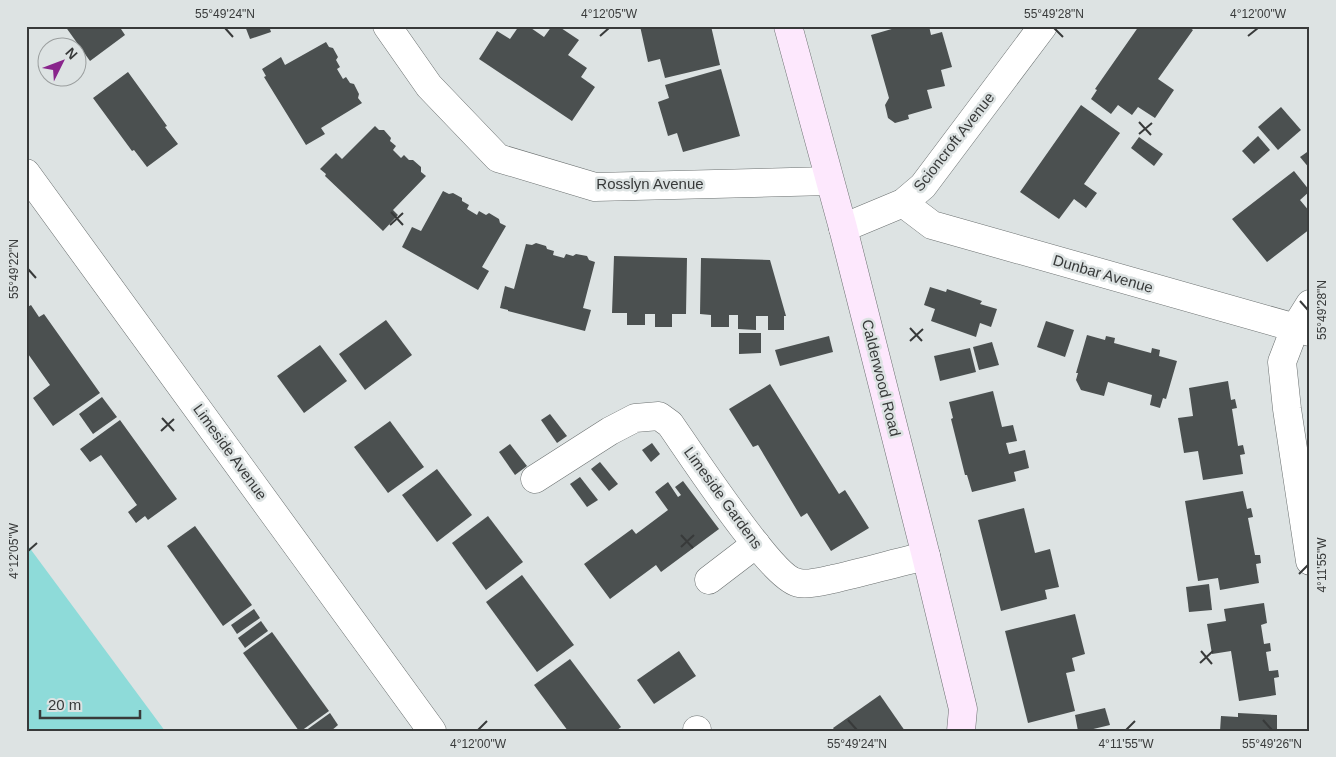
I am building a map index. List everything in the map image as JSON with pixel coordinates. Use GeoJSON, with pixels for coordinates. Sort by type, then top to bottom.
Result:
{"type":"FeatureCollection","features":[{"type":"Feature","properties":{"kind":"street","name":"Rosslyn Avenue"},"geometry":{"type":"LineString","coordinates":[[387,26],[429,86],[498,158],[596,187],[829,181]]}},
{"type":"Feature","properties":{"kind":"street","name":"Calderwood Road"},"geometry":{"type":"LineString","coordinates":[[788,26],[843,228],[926,556],[963,709],[960,731]]}},
{"type":"Feature","properties":{"kind":"street","name":"Scioncroft Avenue"},"geometry":{"type":"LineString","coordinates":[[843,228],[903,203],[923,186],[1043,26]]}},
{"type":"Feature","properties":{"kind":"street","name":"Limeside Avenue"},"geometry":{"type":"LineString","coordinates":[[26,173],[432,731]]}},
{"type":"Feature","properties":{"kind":"street","name":"Dunbar Avenue"},"geometry":{"type":"LineString","coordinates":[[903,203],[932,225],[1302,330]]}},
{"type":"Feature","properties":{"kind":"street"},"geometry":{"type":"LineString","coordinates":[[1310,304],[1302,330],[1282,362],[1287,409],[1310,561]]}},
{"type":"Feature","properties":{"kind":"street","name":"Limeside Gardens"},"geometry":{"type":"LineString","coordinates":[[535,479],[610,431],[635,418],[659,416],[670,424],[756,544],[785,576],[798,583],[816,582],[926,556]]}},
{"type":"Feature","properties":{"kind":"street"},"geometry":{"type":"LineString","coordinates":[[709,580],[756,544]]}},
{"type":"Feature","properties":{"kind":"shaded area"},"geometry":{"type":"Polygon","coordinates":[[[26,543],[165,731],[26,731],[26,543]]]}},
{"type":"Feature","properties":{"kind":"building"},"geometry":{"type":"Polygon","coordinates":[[[65,26],[119,26],[125,35],[90,61],[88,58],[88,38],[74,38],[65,26]]]}},
{"type":"Feature","properties":{"kind":"building"},"geometry":{"type":"Polygon","coordinates":[[[245,26],[269,26],[271,32],[250,39],[245,26]]]}},
{"type":"Feature","properties":{"kind":"building"},"geometry":{"type":"Polygon","coordinates":[[[519,26],[528,26],[544,37],[552,26],[558,26],[579,40],[568,55],[587,68],[581,77],[595,87],[572,121],[479,59],[497,31],[510,39],[519,26]]]}},
{"type":"Feature","properties":{"kind":"building"},"geometry":{"type":"Polygon","coordinates":[[[640,26],[711,26],[720,65],[665,78],[660,59],[648,62],[640,26]]]}},
{"type":"Feature","properties":{"kind":"building"},"geometry":{"type":"Polygon","coordinates":[[[902,26],[929,26],[931,35],[942,32],[952,67],[941,70],[945,86],[927,90],[932,108],[908,115],[909,119],[895,123],[888,118],[885,105],[889,98],[871,35],[902,26]]]}},
{"type":"Feature","properties":{"kind":"building"},"geometry":{"type":"Polygon","coordinates":[[[1139,26],[1187,26],[1193,30],[1158,79],[1174,90],[1155,118],[1138,107],[1132,115],[1118,105],[1111,114],[1091,99],[1097,90],[1095,89],[1139,26]]]}},
{"type":"Feature","properties":{"kind":"building"},"geometry":{"type":"Polygon","coordinates":[[[326,42],[329,47],[333,48],[338,57],[336,60],[340,67],[337,69],[343,79],[346,77],[350,83],[354,84],[359,94],[358,98],[362,103],[321,128],[325,134],[306,145],[264,77],[266,76],[262,69],[281,57],[285,65],[326,42]]]}},
{"type":"Feature","properties":{"kind":"building"},"geometry":{"type":"Polygon","coordinates":[[[721,69],[740,136],[683,152],[677,133],[668,136],[658,102],[669,98],[665,85],[721,69]]]}},
{"type":"Feature","properties":{"kind":"building"},"geometry":{"type":"Polygon","coordinates":[[[128,72],[178,144],[147,167],[134,150],[132,151],[93,98],[128,72]]]}},
{"type":"Feature","properties":{"kind":"building"},"geometry":{"type":"Polygon","coordinates":[[[1081,105],[1120,133],[1084,184],[1097,193],[1086,208],[1074,199],[1059,219],[1020,192],[1081,105]]]}},
{"type":"Feature","properties":{"kind":"building"},"geometry":{"type":"Polygon","coordinates":[[[1281,107],[1301,130],[1278,150],[1258,127],[1281,107]]]}},
{"type":"Feature","properties":{"kind":"building"},"geometry":{"type":"Polygon","coordinates":[[[375,126],[379,130],[384,130],[391,138],[390,141],[396,146],[393,150],[401,158],[404,155],[409,160],[413,160],[421,167],[421,172],[426,176],[393,210],[398,215],[383,231],[320,169],[336,153],[342,159],[375,126]]]}},
{"type":"Feature","properties":{"kind":"building"},"geometry":{"type":"Polygon","coordinates":[[[1258,136],[1270,150],[1254,164],[1242,151],[1258,136]]]}},
{"type":"Feature","properties":{"kind":"building"},"geometry":{"type":"Polygon","coordinates":[[[1139,137],[1163,154],[1154,166],[1131,148],[1139,137]]]}},
{"type":"Feature","properties":{"kind":"building"},"geometry":{"type":"Polygon","coordinates":[[[1310,150],[1310,169],[1300,157],[1310,150]]]}},
{"type":"Feature","properties":{"kind":"building"},"geometry":{"type":"Polygon","coordinates":[[[1294,171],[1310,191],[1300,200],[1310,212],[1310,229],[1267,262],[1232,219],[1294,171]]]}},
{"type":"Feature","properties":{"kind":"building"},"geometry":{"type":"Polygon","coordinates":[[[443,191],[449,194],[453,193],[462,198],[462,201],[469,205],[467,209],[477,215],[479,211],[486,215],[489,213],[506,226],[482,267],[489,271],[478,290],[402,247],[412,227],[421,231],[443,191]]]}},
{"type":"Feature","properties":{"kind":"building"},"geometry":{"type":"Polygon","coordinates":[[[536,243],[554,251],[553,255],[564,258],[566,254],[573,256],[576,254],[587,256],[589,260],[595,262],[583,308],[591,310],[585,331],[500,308],[505,286],[514,289],[526,244],[532,245],[536,243]]]}},
{"type":"Feature","properties":{"kind":"building"},"geometry":{"type":"Polygon","coordinates":[[[614,256],[687,258],[686,314],[672,314],[672,327],[655,327],[655,314],[645,314],[645,325],[627,325],[627,313],[612,313],[614,256]]]}},
{"type":"Feature","properties":{"kind":"building"},"geometry":{"type":"Polygon","coordinates":[[[701,258],[770,260],[786,316],[784,316],[784,330],[768,330],[768,316],[756,316],[756,330],[738,329],[738,315],[729,315],[729,327],[711,327],[711,315],[700,314],[701,258]]]}},
{"type":"Feature","properties":{"kind":"building"},"geometry":{"type":"Polygon","coordinates":[[[930,287],[946,292],[947,289],[982,301],[980,304],[997,309],[991,327],[980,323],[976,337],[931,321],[935,309],[924,305],[930,287]]]}},
{"type":"Feature","properties":{"kind":"building"},"geometry":{"type":"Polygon","coordinates":[[[31,305],[39,317],[44,314],[100,393],[53,426],[33,398],[50,385],[26,351],[26,308],[31,305]]]}},
{"type":"Feature","properties":{"kind":"building"},"geometry":{"type":"Polygon","coordinates":[[[386,320],[412,355],[365,390],[339,354],[386,320]]]}},
{"type":"Feature","properties":{"kind":"building"},"geometry":{"type":"Polygon","coordinates":[[[1046,321],[1074,330],[1065,357],[1037,347],[1046,321]]]}},
{"type":"Feature","properties":{"kind":"building"},"geometry":{"type":"Polygon","coordinates":[[[739,333],[761,333],[761,353],[739,354],[739,333]]]}},
{"type":"Feature","properties":{"kind":"building"},"geometry":{"type":"Polygon","coordinates":[[[1087,335],[1105,340],[1106,336],[1115,338],[1114,343],[1151,353],[1152,348],[1160,350],[1159,356],[1177,361],[1166,399],[1163,398],[1160,408],[1150,405],[1152,395],[1108,382],[1104,396],[1081,390],[1076,380],[1078,373],[1076,373],[1087,335]]]}},
{"type":"Feature","properties":{"kind":"building"},"geometry":{"type":"Polygon","coordinates":[[[829,336],[833,352],[780,366],[775,350],[829,336]]]}},
{"type":"Feature","properties":{"kind":"building"},"geometry":{"type":"Polygon","coordinates":[[[992,342],[999,365],[979,370],[973,347],[992,342]]]}},
{"type":"Feature","properties":{"kind":"building"},"geometry":{"type":"Polygon","coordinates":[[[320,345],[347,381],[304,413],[277,376],[320,345]]]}},
{"type":"Feature","properties":{"kind":"building"},"geometry":{"type":"Polygon","coordinates":[[[970,348],[976,372],[940,381],[934,356],[970,348]]]}},
{"type":"Feature","properties":{"kind":"building"},"geometry":{"type":"Polygon","coordinates":[[[1228,381],[1231,400],[1235,399],[1237,408],[1232,409],[1238,446],[1243,445],[1245,454],[1240,455],[1243,474],[1203,480],[1198,451],[1184,453],[1178,418],[1193,416],[1189,388],[1228,381]]]}},
{"type":"Feature","properties":{"kind":"building"},"geometry":{"type":"Polygon","coordinates":[[[770,384],[839,494],[845,490],[869,528],[831,551],[807,513],[801,517],[758,445],[753,447],[729,409],[770,384]]]}},
{"type":"Feature","properties":{"kind":"building"},"geometry":{"type":"Polygon","coordinates":[[[993,391],[1002,427],[1013,425],[1017,441],[1006,443],[1009,454],[1025,450],[1029,468],[1014,472],[1016,481],[972,492],[967,475],[965,475],[951,419],[953,418],[949,402],[993,391]]]}},
{"type":"Feature","properties":{"kind":"building"},"geometry":{"type":"Polygon","coordinates":[[[102,397],[117,417],[93,434],[79,414],[102,397]]]}},
{"type":"Feature","properties":{"kind":"building"},"geometry":{"type":"Polygon","coordinates":[[[550,414],[567,436],[557,443],[541,420],[550,414]]]}},
{"type":"Feature","properties":{"kind":"building"},"geometry":{"type":"Polygon","coordinates":[[[120,420],[177,499],[148,520],[145,516],[136,523],[128,512],[137,505],[101,455],[90,462],[80,449],[120,420]]]}},
{"type":"Feature","properties":{"kind":"building"},"geometry":{"type":"Polygon","coordinates":[[[390,421],[424,467],[388,493],[354,447],[390,421]]]}},
{"type":"Feature","properties":{"kind":"building"},"geometry":{"type":"Polygon","coordinates":[[[652,443],[660,454],[651,462],[642,450],[652,443]]]}},
{"type":"Feature","properties":{"kind":"building"},"geometry":{"type":"Polygon","coordinates":[[[510,444],[527,466],[515,475],[499,452],[510,444]]]}},
{"type":"Feature","properties":{"kind":"building"},"geometry":{"type":"Polygon","coordinates":[[[600,462],[618,484],[609,491],[591,469],[600,462]]]}},
{"type":"Feature","properties":{"kind":"building"},"geometry":{"type":"Polygon","coordinates":[[[437,469],[472,515],[437,542],[402,495],[437,469]]]}},
{"type":"Feature","properties":{"kind":"building"},"geometry":{"type":"Polygon","coordinates":[[[580,477],[598,500],[587,507],[570,484],[580,477]]]}},
{"type":"Feature","properties":{"kind":"building"},"geometry":{"type":"Polygon","coordinates":[[[683,481],[719,529],[661,572],[656,565],[610,599],[584,564],[632,529],[636,534],[668,510],[655,492],[668,482],[678,497],[681,495],[675,487],[683,481]]]}},
{"type":"Feature","properties":{"kind":"building"},"geometry":{"type":"Polygon","coordinates":[[[1243,491],[1247,509],[1251,508],[1253,517],[1248,518],[1255,555],[1260,555],[1261,563],[1256,564],[1259,583],[1220,590],[1218,578],[1198,581],[1185,501],[1243,491]]]}},
{"type":"Feature","properties":{"kind":"building"},"geometry":{"type":"Polygon","coordinates":[[[1024,508],[1035,553],[1050,549],[1059,587],[1045,590],[1047,599],[1001,611],[978,520],[1024,508]]]}},
{"type":"Feature","properties":{"kind":"building"},"geometry":{"type":"Polygon","coordinates":[[[488,516],[523,562],[486,590],[452,543],[488,516]]]}},
{"type":"Feature","properties":{"kind":"building"},"geometry":{"type":"Polygon","coordinates":[[[195,526],[252,605],[223,626],[167,546],[195,526]]]}},
{"type":"Feature","properties":{"kind":"building"},"geometry":{"type":"Polygon","coordinates":[[[522,575],[574,645],[537,672],[486,602],[522,575]]]}},
{"type":"Feature","properties":{"kind":"building"},"geometry":{"type":"Polygon","coordinates":[[[1209,584],[1212,610],[1189,612],[1186,587],[1209,584]]]}},
{"type":"Feature","properties":{"kind":"building"},"geometry":{"type":"Polygon","coordinates":[[[1264,603],[1267,623],[1261,625],[1264,644],[1270,643],[1271,651],[1266,652],[1269,671],[1278,670],[1279,677],[1274,678],[1276,695],[1239,701],[1231,651],[1212,654],[1207,624],[1226,621],[1224,609],[1264,603]]]}},
{"type":"Feature","properties":{"kind":"building"},"geometry":{"type":"Polygon","coordinates":[[[254,609],[260,618],[237,634],[231,625],[254,609]]]}},
{"type":"Feature","properties":{"kind":"building"},"geometry":{"type":"Polygon","coordinates":[[[1075,614],[1085,654],[1072,658],[1075,671],[1066,673],[1075,711],[1028,723],[1005,631],[1075,614]]]}},
{"type":"Feature","properties":{"kind":"building"},"geometry":{"type":"Polygon","coordinates":[[[261,621],[268,631],[245,648],[238,638],[261,621]]]}},
{"type":"Feature","properties":{"kind":"building"},"geometry":{"type":"Polygon","coordinates":[[[272,632],[329,711],[301,731],[299,731],[243,653],[272,632]]]}},
{"type":"Feature","properties":{"kind":"building"},"geometry":{"type":"Polygon","coordinates":[[[679,651],[696,676],[654,704],[637,680],[679,651]]]}},
{"type":"Feature","properties":{"kind":"building"},"geometry":{"type":"Polygon","coordinates":[[[570,659],[621,727],[616,731],[568,731],[534,685],[570,659]]]}},
{"type":"Feature","properties":{"kind":"building"},"geometry":{"type":"Polygon","coordinates":[[[880,695],[905,731],[835,731],[833,728],[880,695]]]}},
{"type":"Feature","properties":{"kind":"building"},"geometry":{"type":"Polygon","coordinates":[[[1105,708],[1110,725],[1078,731],[1075,715],[1105,708]]]}},
{"type":"Feature","properties":{"kind":"building"},"geometry":{"type":"Polygon","coordinates":[[[330,713],[338,725],[331,731],[305,731],[330,713]]]}},
{"type":"Feature","properties":{"kind":"building"},"geometry":{"type":"Polygon","coordinates":[[[1238,713],[1277,715],[1277,731],[1220,731],[1221,716],[1238,717],[1238,713]]]}}]}
